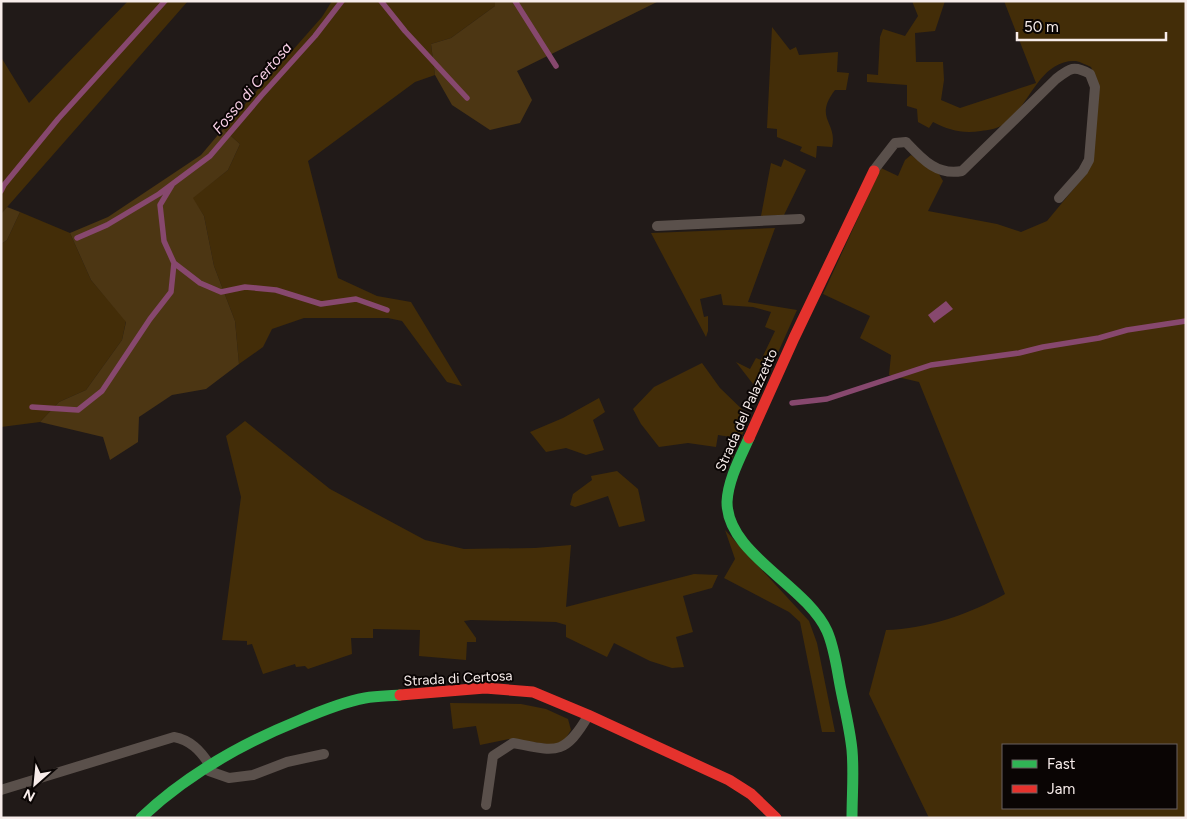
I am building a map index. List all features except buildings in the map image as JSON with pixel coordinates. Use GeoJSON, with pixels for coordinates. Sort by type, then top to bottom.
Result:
{"type":"FeatureCollection","features":[{"type":"Feature","properties":{"kind":"street","name":"Strada del Palazzetto"},"geometry":{"type":"LineString","coordinates":[[852,818],[852,747],[837,665],[826,630],[819,616],[807,601],[760,562],[746,546],[729,517],[727,501],[732,477],[794,338],[874,171]]}},
{"type":"Feature","properties":{"kind":"street","name":"Strada di Certosa"},"geometry":{"type":"LineString","coordinates":[[141,818],[165,795],[206,767],[275,729],[332,707],[365,698],[485,688],[512,689],[539,694],[588,715],[729,780],[756,798],[776,818]]}},
{"type":"Feature","properties":{"kind":"lane"},"geometry":{"type":"LineString","coordinates":[[874,171],[895,143],[906,142],[920,157],[943,172],[962,171],[1056,79],[1068,69],[1079,68],[1090,74],[1095,87],[1089,160],[1083,171],[1059,198]]}},
{"type":"Feature","properties":{"kind":"lane"},"geometry":{"type":"LineString","coordinates":[[657,226],[800,219]]}},
{"type":"Feature","properties":{"kind":"lane"},"geometry":{"type":"LineString","coordinates":[[486,805],[493,756],[513,743],[550,750],[566,744],[577,734],[588,715]]}},
{"type":"Feature","properties":{"kind":"lane"},"geometry":{"type":"LineString","coordinates":[[1,790],[174,737],[184,739],[194,746],[204,756],[206,767],[229,778],[253,775],[287,762],[324,754]]}},
{"type":"Feature","properties":{"kind":"shaded area"},"geometry":{"type":"Polygon","coordinates":[[[128,1],[188,1],[1,214],[1,57],[29,103],[128,1]]]}},
{"type":"Feature","properties":{"kind":"shaded area"},"geometry":{"type":"Polygon","coordinates":[[[332,1],[495,1],[495,6],[451,38],[431,44],[435,75],[415,82],[308,161],[338,278],[377,296],[411,302],[462,386],[447,382],[402,321],[388,318],[304,318],[272,329],[263,347],[239,364],[235,321],[214,266],[204,216],[192,198],[228,170],[240,144],[223,129],[322,17],[332,1]]]}},
{"type":"Feature","properties":{"kind":"shaded area"},"geometry":{"type":"Polygon","coordinates":[[[495,1],[659,1],[517,71],[532,100],[520,123],[490,130],[452,105],[435,75],[431,44],[451,38],[495,6],[495,1]]]}},
{"type":"Feature","properties":{"kind":"shaded area"},"geometry":{"type":"Polygon","coordinates":[[[912,1],[945,1],[935,31],[915,33],[916,62],[943,62],[944,80],[941,100],[960,108],[1036,83],[1004,1],[1186,1],[1186,818],[929,818],[869,694],[886,630],[917,627],[947,619],[977,608],[1005,594],[919,382],[889,375],[891,355],[860,338],[870,316],[823,294],[881,168],[898,176],[905,160],[911,155],[939,174],[943,181],[928,211],[997,224],[1021,232],[1047,221],[1086,174],[1099,87],[1091,67],[1076,61],[1063,63],[1052,68],[1043,77],[1020,109],[1003,125],[986,130],[962,132],[933,122],[929,128],[918,122],[917,109],[907,106],[907,85],[867,82],[867,74],[878,75],[880,37],[883,29],[905,36],[918,16],[912,1]]]}},
{"type":"Feature","properties":{"kind":"shaded area"},"geometry":{"type":"Polygon","coordinates":[[[772,27],[790,50],[796,47],[799,55],[838,52],[837,72],[849,73],[846,90],[835,90],[826,108],[832,132],[832,147],[817,146],[816,158],[800,151],[802,147],[777,137],[777,129],[767,128],[772,27]]]}},
{"type":"Feature","properties":{"kind":"shaded area"},"geometry":{"type":"Polygon","coordinates":[[[223,129],[240,144],[228,170],[193,198],[204,216],[214,266],[235,321],[239,364],[206,389],[172,395],[139,417],[138,442],[110,460],[103,437],[40,422],[59,402],[86,390],[122,340],[126,322],[91,280],[70,233],[108,217],[201,155],[223,129]]]}},
{"type":"Feature","properties":{"kind":"shaded area"},"geometry":{"type":"Polygon","coordinates":[[[784,159],[806,170],[784,215],[761,216],[771,163],[781,167],[784,159]]]}},
{"type":"Feature","properties":{"kind":"shaded area"},"geometry":{"type":"Polygon","coordinates":[[[7,207],[20,212],[7,240],[1,244],[1,214],[7,207]]]}},
{"type":"Feature","properties":{"kind":"shaded area"},"geometry":{"type":"Polygon","coordinates":[[[20,212],[70,233],[91,280],[126,321],[122,340],[86,390],[59,402],[40,422],[1,427],[1,244],[7,240],[20,212]]]}},
{"type":"Feature","properties":{"kind":"shaded area"},"geometry":{"type":"Polygon","coordinates":[[[775,228],[748,302],[797,310],[760,393],[736,362],[750,369],[756,358],[761,360],[775,331],[765,327],[771,312],[753,307],[723,305],[721,294],[700,299],[704,317],[708,316],[706,337],[651,233],[775,228]]]}},
{"type":"Feature","properties":{"kind":"shaded area"},"geometry":{"type":"Polygon","coordinates":[[[946,301],[953,309],[934,323],[928,315],[946,301]]]}},
{"type":"Feature","properties":{"kind":"shaded area"},"geometry":{"type":"Polygon","coordinates":[[[702,363],[720,388],[750,417],[732,458],[726,452],[730,452],[731,437],[718,435],[716,447],[688,443],[659,447],[641,424],[633,409],[654,387],[702,363]]]}},
{"type":"Feature","properties":{"kind":"shaded area"},"geometry":{"type":"Polygon","coordinates":[[[599,398],[605,412],[593,420],[604,450],[586,455],[566,448],[546,452],[530,432],[563,418],[599,398]]]}},
{"type":"Feature","properties":{"kind":"shaded area"},"geometry":{"type":"Polygon","coordinates":[[[245,421],[330,489],[425,540],[464,549],[535,548],[571,545],[566,607],[694,574],[718,575],[712,588],[683,596],[693,632],[676,637],[684,667],[672,668],[650,661],[614,643],[607,657],[566,637],[566,625],[556,622],[471,620],[464,621],[476,638],[476,642],[467,642],[466,660],[419,656],[420,630],[373,629],[373,638],[351,638],[352,654],[308,669],[305,666],[296,667],[295,664],[263,674],[252,644],[247,645],[247,641],[222,640],[241,497],[226,436],[245,421]]]}},
{"type":"Feature","properties":{"kind":"shaded area"},"geometry":{"type":"Polygon","coordinates":[[[617,471],[638,489],[645,521],[619,527],[608,496],[575,507],[570,505],[573,494],[592,480],[591,476],[617,471]]]}},
{"type":"Feature","properties":{"kind":"shaded area"},"geometry":{"type":"Polygon","coordinates":[[[725,530],[809,621],[817,643],[835,732],[822,732],[800,622],[789,612],[724,578],[735,559],[725,530]]]}},
{"type":"Feature","properties":{"kind":"shaded area"},"geometry":{"type":"Polygon","coordinates":[[[450,703],[521,704],[546,709],[568,719],[571,730],[564,741],[553,745],[509,739],[480,745],[476,726],[453,729],[450,703]]]}},
{"type":"Feature","properties":{"kind":"waterway"},"geometry":{"type":"LineString","coordinates":[[1,191],[58,119],[165,1]]}},
{"type":"Feature","properties":{"kind":"waterway","name":"Fosso di Certosa"},"geometry":{"type":"LineString","coordinates":[[77,238],[107,225],[159,194],[210,156],[315,36],[342,1]]}},
{"type":"Feature","properties":{"kind":"waterway"},"geometry":{"type":"LineString","coordinates":[[381,1],[405,31],[467,98]]}},
{"type":"Feature","properties":{"kind":"waterway"},"geometry":{"type":"LineString","coordinates":[[515,1],[556,66]]}},
{"type":"Feature","properties":{"kind":"waterway","name":"Fosso di Certosa"},"geometry":{"type":"LineString","coordinates":[[172,185],[160,205],[164,241],[174,263],[200,283],[221,292],[245,287],[276,290],[321,304],[356,299],[387,310]]}},
{"type":"Feature","properties":{"kind":"waterway","name":"Fosso di Certosa"},"geometry":{"type":"LineString","coordinates":[[32,407],[78,410],[102,391],[150,319],[171,292],[174,263]]}},
{"type":"Feature","properties":{"kind":"waterway"},"geometry":{"type":"LineString","coordinates":[[792,403],[827,399],[931,365],[1019,353],[1099,338],[1127,330],[1186,321]]}},
{"type":"Feature","properties":{"kind":"traffic: fast"},"geometry":{"type":"LineString","coordinates":[[749,438],[735,469],[728,494],[727,502],[730,521],[740,538],[753,554],[817,614],[830,638],[851,742],[853,767],[852,818]]}},
{"type":"Feature","properties":{"kind":"traffic: fast"},"geometry":{"type":"LineString","coordinates":[[141,818],[196,774],[236,750],[278,729],[340,704],[378,696],[400,695]]}},
{"type":"Feature","properties":{"kind":"traffic: jam"},"geometry":{"type":"LineString","coordinates":[[749,438],[794,338],[874,171]]}},
{"type":"Feature","properties":{"kind":"traffic: jam"},"geometry":{"type":"LineString","coordinates":[[400,695],[485,688],[533,692],[588,715],[729,780],[751,794],[776,818]]}}]}
